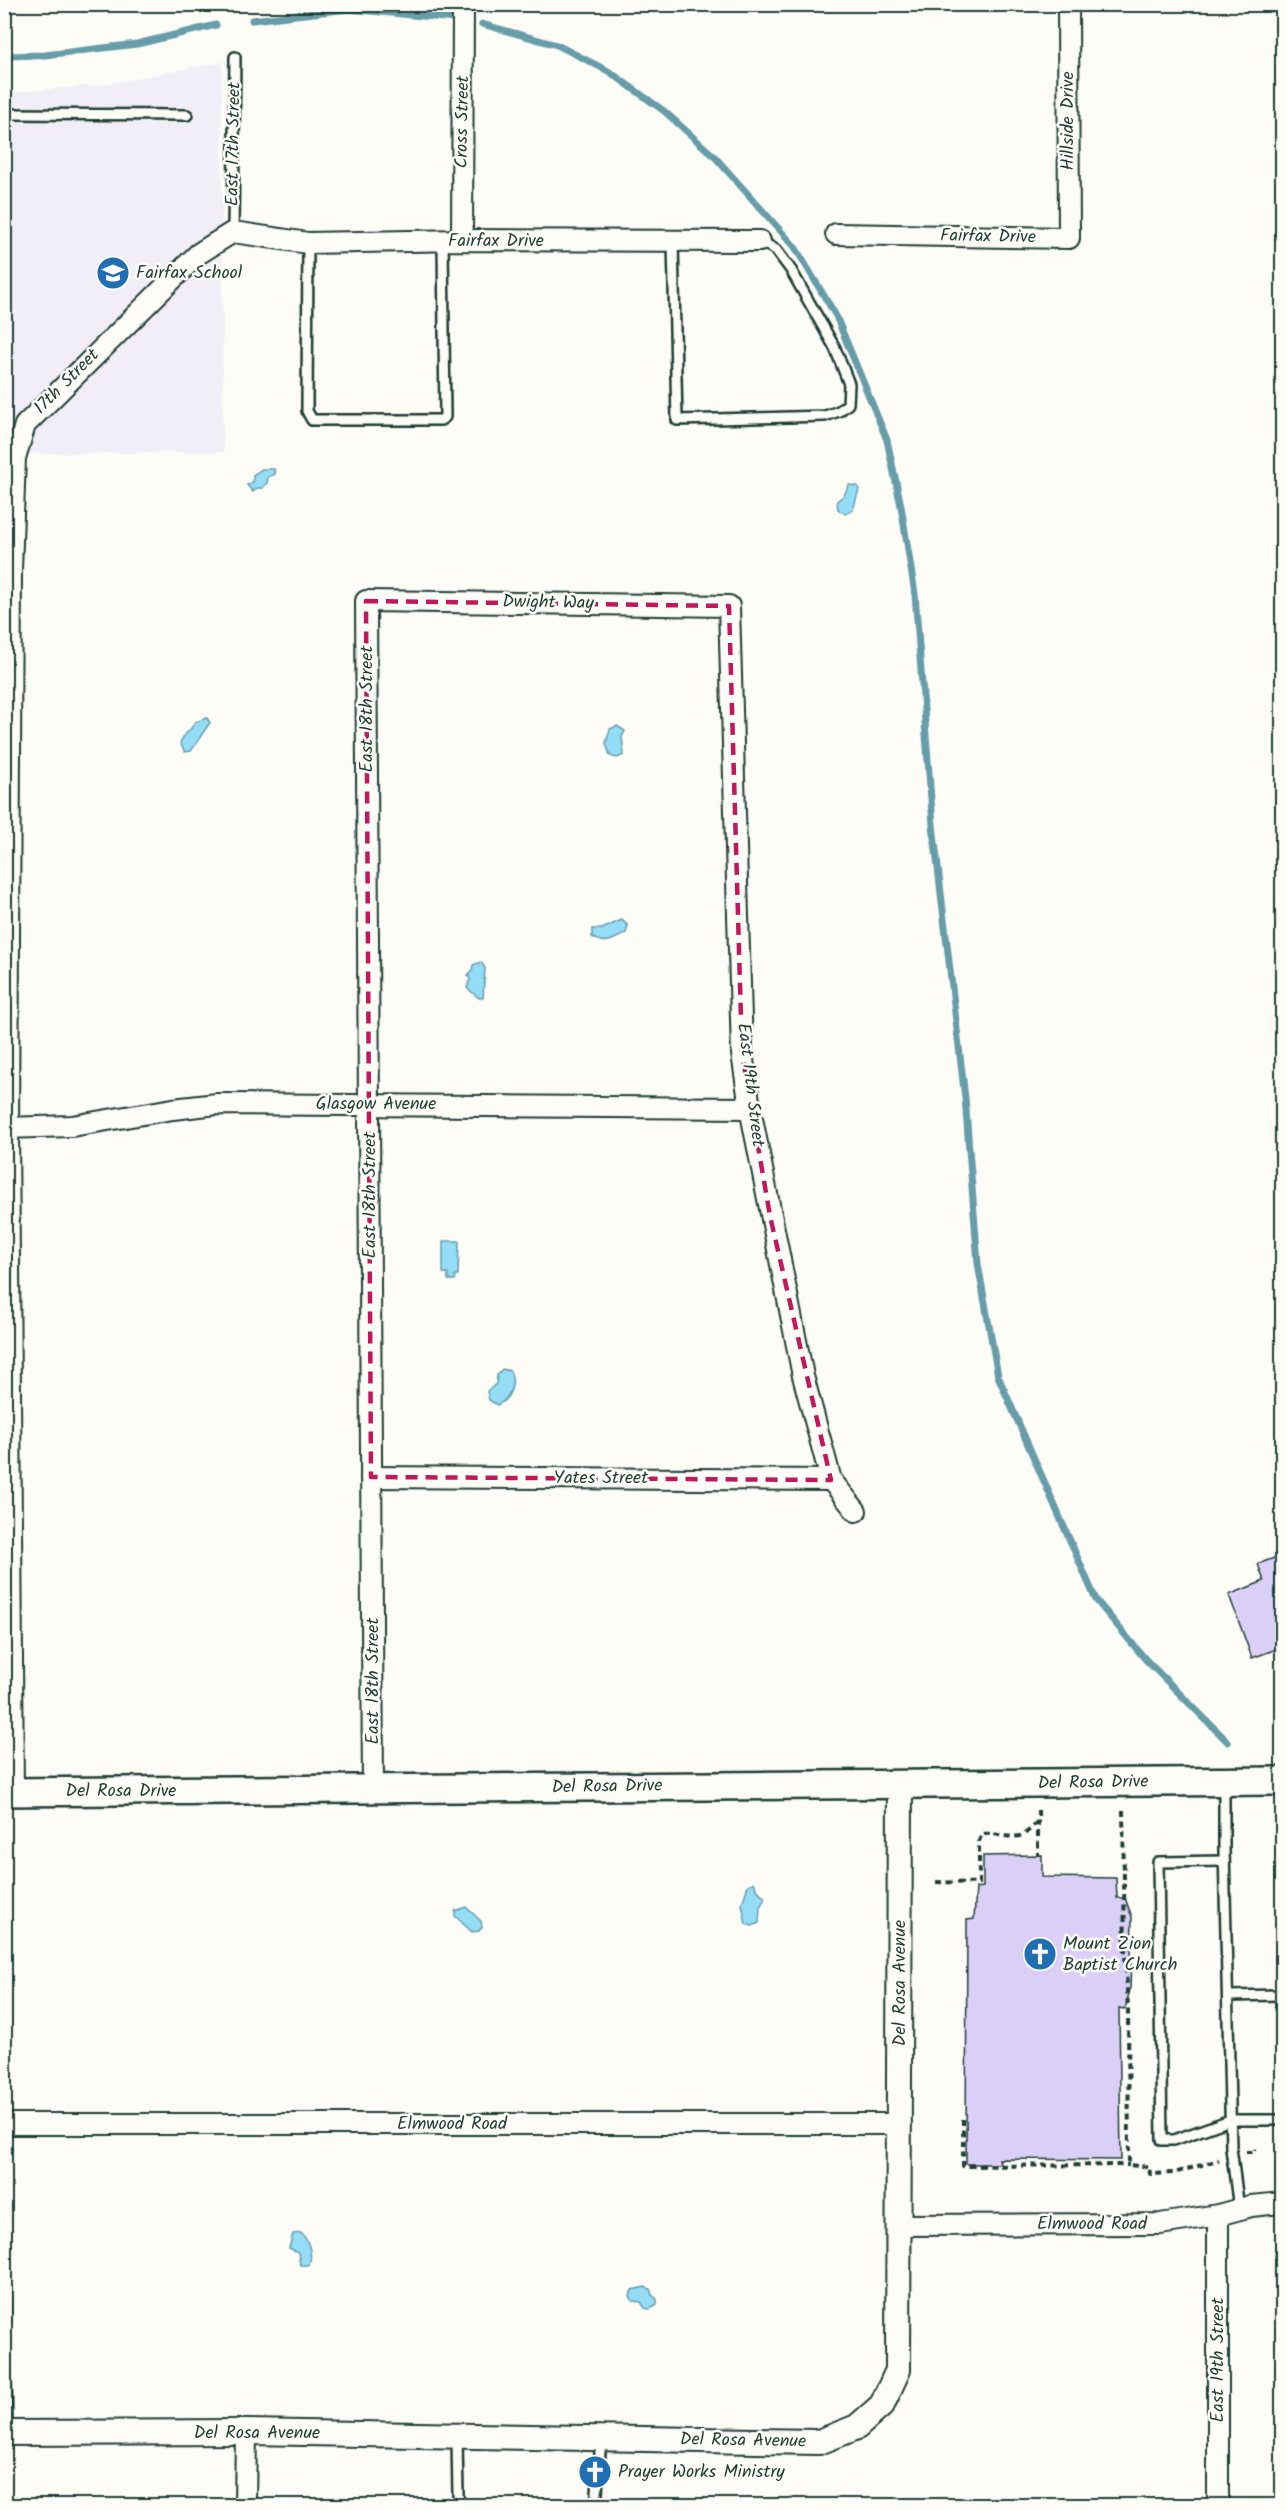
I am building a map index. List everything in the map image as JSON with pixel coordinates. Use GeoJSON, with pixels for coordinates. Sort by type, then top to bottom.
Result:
{"type":"FeatureCollection","features":[{"type":"Feature","properties":{"kind":"main road","name":"Del Rosa Drive"},"geometry":{"type":"LineString","coordinates":[[8,1792],[1282,1781]]}},
{"type":"Feature","properties":{"kind":"street","name":"Cross Street"},"geometry":{"type":"LineString","coordinates":[[453,240],[464,53],[463,4]]}},
{"type":"Feature","properties":{"kind":"street","name":"Hillside Drive"},"geometry":{"type":"LineString","coordinates":[[1068,4],[1069,238]]}},
{"type":"Feature","properties":{"kind":"street","name":"Fairfax Drive"},"geometry":{"type":"LineString","coordinates":[[233,232],[308,243],[453,240],[760,241]]}},
{"type":"Feature","properties":{"kind":"street","name":"17th Street"},"geometry":{"type":"LineString","coordinates":[[6,1128],[8,571],[15,458],[24,425],[198,254],[233,232]]}},
{"type":"Feature","properties":{"kind":"street","name":"Fairfax Drive"},"geometry":{"type":"LineString","coordinates":[[836,234],[1069,238]]}},
{"type":"Feature","properties":{"kind":"street","name":"Dwight Way"},"geometry":{"type":"LineString","coordinates":[[366,601],[729,606]]}},
{"type":"Feature","properties":{"kind":"street","name":"East 18th Street"},"geometry":{"type":"LineString","coordinates":[[366,601],[373,1789]]}},
{"type":"Feature","properties":{"kind":"street","name":"East 19th Street"},"geometry":{"type":"LineString","coordinates":[[729,606],[742,1053],[750,1108],[803,1376],[831,1480],[856,1511]]}},
{"type":"Feature","properties":{"kind":"street","name":"Glasgow Avenue"},"geometry":{"type":"LineString","coordinates":[[6,1128],[72,1126],[172,1109],[217,1104],[750,1108]]}},
{"type":"Feature","properties":{"kind":"street"},"geometry":{"type":"LineString","coordinates":[[6,1128],[8,1792]]}},
{"type":"Feature","properties":{"kind":"street","name":"Yates Street"},"geometry":{"type":"LineString","coordinates":[[371,1477],[831,1480]]}},
{"type":"Feature","properties":{"kind":"street","name":"Del Rosa Avenue"},"geometry":{"type":"LineString","coordinates":[[6,2433],[246,2432],[819,2442],[857,2427],[882,2405],[898,2370],[900,1784]]}},
{"type":"Feature","properties":{"kind":"street","name":"Elmwood Road"},"geometry":{"type":"LineString","coordinates":[[4,2124],[900,2124]]}},
{"type":"Feature","properties":{"kind":"street","name":"Elmwood Road"},"geometry":{"type":"LineString","coordinates":[[900,2225],[1160,2224],[1282,2203]]}},
{"type":"Feature","properties":{"kind":"street","name":"East 19th Street"},"geometry":{"type":"LineString","coordinates":[[1218,2215],[1218,2505]]}},
{"type":"Feature","properties":{"kind":"street"},"geometry":{"type":"LineString","coordinates":[[245,2505],[246,2432]]}},
{"type":"Feature","properties":{"kind":"lane","name":"East 17th Street"},"geometry":{"type":"LineString","coordinates":[[233,232],[235,57]]}},
{"type":"Feature","properties":{"kind":"lane"},"geometry":{"type":"LineString","coordinates":[[4,114],[187,115]]}},
{"type":"Feature","properties":{"kind":"lane"},"geometry":{"type":"LineString","coordinates":[[308,243],[307,387],[309,417],[312,420],[441,420],[445,417],[453,240]]}},
{"type":"Feature","properties":{"kind":"lane"},"geometry":{"type":"LineString","coordinates":[[673,240],[677,420],[825,416],[839,411],[848,404],[849,384],[835,348],[791,270],[776,250],[760,241]]}},
{"type":"Feature","properties":{"kind":"lane"},"geometry":{"type":"LineString","coordinates":[[1217,1781],[1224,1861],[1231,2148],[1239,2209]]}},
{"type":"Feature","properties":{"kind":"lane"},"geometry":{"type":"LineString","coordinates":[[1224,1861],[1158,1862],[1162,2140],[1174,2140],[1230,2120],[1282,2120]]}},
{"type":"Feature","properties":{"kind":"lane"},"geometry":{"type":"LineString","coordinates":[[1228,1996],[1282,1995]]}},
{"type":"Feature","properties":{"kind":"lane"},"geometry":{"type":"LineString","coordinates":[[4,2287],[6,2433]]}},
{"type":"Feature","properties":{"kind":"lane"},"geometry":{"type":"LineString","coordinates":[[457,2436],[460,2505]]}},
{"type":"Feature","properties":{"kind":"lane"},"geometry":{"type":"LineString","coordinates":[[596,2505],[601,2438]]}},
{"type":"Feature","properties":{"kind":"path"},"geometry":{"type":"LineString","coordinates":[[1038,1810],[1038,1855]]}},
{"type":"Feature","properties":{"kind":"path"},"geometry":{"type":"LineString","coordinates":[[936,1882],[979,1883],[979,1841],[982,1834],[993,1832],[1006,1836],[1024,1835],[1038,1821]]}},
{"type":"Feature","properties":{"kind":"path"},"geometry":{"type":"LineString","coordinates":[[963,2120],[963,2166],[1129,2165]]}},
{"type":"Feature","properties":{"kind":"highlighted area"},"geometry":{"type":"Polygon","coordinates":[[[366,601],[729,606],[742,1053],[770,1216],[831,1480],[371,1477],[366,601]]]}},
{"type":"Feature","properties":{"kind":"shaded area","name":"Fairfax School"},"geometry":{"type":"Polygon","coordinates":[[[222,62],[223,452],[5,454],[5,93],[100,85],[222,62]]]}},
{"type":"Feature","properties":{"kind":"water"},"geometry":{"type":"Polygon","coordinates":[[[262,469],[274,469],[275,474],[268,477],[263,488],[257,488],[253,492],[247,485],[253,482],[253,475],[262,469]]]}},
{"type":"Feature","properties":{"kind":"water"},"geometry":{"type":"Polygon","coordinates":[[[849,485],[857,486],[859,489],[853,510],[845,514],[838,509],[837,501],[844,495],[849,485]]]}},
{"type":"Feature","properties":{"kind":"water"},"geometry":{"type":"Polygon","coordinates":[[[207,718],[210,723],[191,751],[185,752],[180,743],[183,737],[195,722],[207,718]]]}},
{"type":"Feature","properties":{"kind":"water"},"geometry":{"type":"Polygon","coordinates":[[[617,726],[625,731],[622,737],[624,755],[617,758],[610,756],[606,743],[610,729],[617,726]]]}},
{"type":"Feature","properties":{"kind":"water"},"geometry":{"type":"Polygon","coordinates":[[[622,920],[628,926],[626,933],[622,936],[605,942],[592,937],[592,929],[602,929],[622,920]]]}},
{"type":"Feature","properties":{"kind":"water"},"geometry":{"type":"Polygon","coordinates":[[[481,962],[485,968],[483,998],[479,998],[467,988],[470,979],[468,975],[473,965],[481,962]]]}},
{"type":"Feature","properties":{"kind":"water"},"geometry":{"type":"Polygon","coordinates":[[[443,1241],[459,1241],[458,1275],[455,1275],[455,1280],[448,1280],[448,1274],[443,1273],[443,1241]]]}},
{"type":"Feature","properties":{"kind":"water"},"geometry":{"type":"Polygon","coordinates":[[[502,1369],[510,1371],[512,1386],[505,1399],[497,1405],[489,1400],[487,1391],[496,1384],[497,1375],[502,1369]]]}},
{"type":"Feature","properties":{"kind":"water"},"geometry":{"type":"Polygon","coordinates":[[[754,1882],[765,1898],[760,1907],[759,1923],[752,1926],[746,1924],[742,1904],[748,1885],[754,1882]]]}},
{"type":"Feature","properties":{"kind":"water"},"geometry":{"type":"Polygon","coordinates":[[[466,1907],[481,1921],[482,1927],[479,1931],[472,1932],[455,1916],[455,1911],[466,1907]]]}},
{"type":"Feature","properties":{"kind":"water"},"geometry":{"type":"Polygon","coordinates":[[[301,2233],[310,2248],[309,2265],[300,2265],[298,2252],[289,2248],[293,2234],[301,2233]]]}},
{"type":"Feature","properties":{"kind":"water"},"geometry":{"type":"Polygon","coordinates":[[[645,2287],[650,2289],[652,2295],[657,2299],[657,2305],[650,2309],[645,2308],[641,2302],[633,2301],[630,2296],[632,2290],[645,2287]]]}},
{"type":"Feature","properties":{"kind":"building"},"geometry":{"type":"Polygon","coordinates":[[[1282,1555],[1282,1647],[1252,1658],[1229,1595],[1264,1581],[1258,1564],[1282,1555]]]}},
{"type":"Feature","properties":{"kind":"building"},"geometry":{"type":"Polygon","coordinates":[[[1042,1855],[1042,1877],[1116,1878],[1117,1898],[1125,1898],[1132,1917],[1130,1990],[1125,2009],[1119,2008],[1121,2160],[999,2159],[1000,2164],[966,2164],[967,1920],[974,1919],[976,1888],[983,1887],[983,1856],[1042,1855]]]}},
{"type":"Feature","properties":{"kind":"waterway"},"geometry":{"type":"LineString","coordinates":[[252,20],[349,9],[455,19]]}},
{"type":"Feature","properties":{"kind":"waterway"},"geometry":{"type":"LineString","coordinates":[[482,24],[557,45],[610,72],[664,111],[714,156],[795,247],[836,316],[887,440],[901,506],[915,594],[933,825],[965,1098],[978,1264],[998,1376],[1096,1600],[1146,1660],[1228,1742]]}},
{"type":"Feature","properties":{"kind":"waterway"},"geometry":{"type":"LineString","coordinates":[[4,56],[45,55],[137,44],[216,25]]}},
{"type":"Feature","properties":{"kind":"place","name":"Fairfax School"},"geometry":{"type":"Point","coordinates":[113,273]}},
{"type":"Feature","properties":{"kind":"place","name":"Mount Zion Baptist Church"},"geometry":{"type":"Point","coordinates":[1040,1954]}},
{"type":"Feature","properties":{"kind":"place","name":"Prayer Works Ministry"},"geometry":{"type":"Point","coordinates":[595,2472]}}]}
